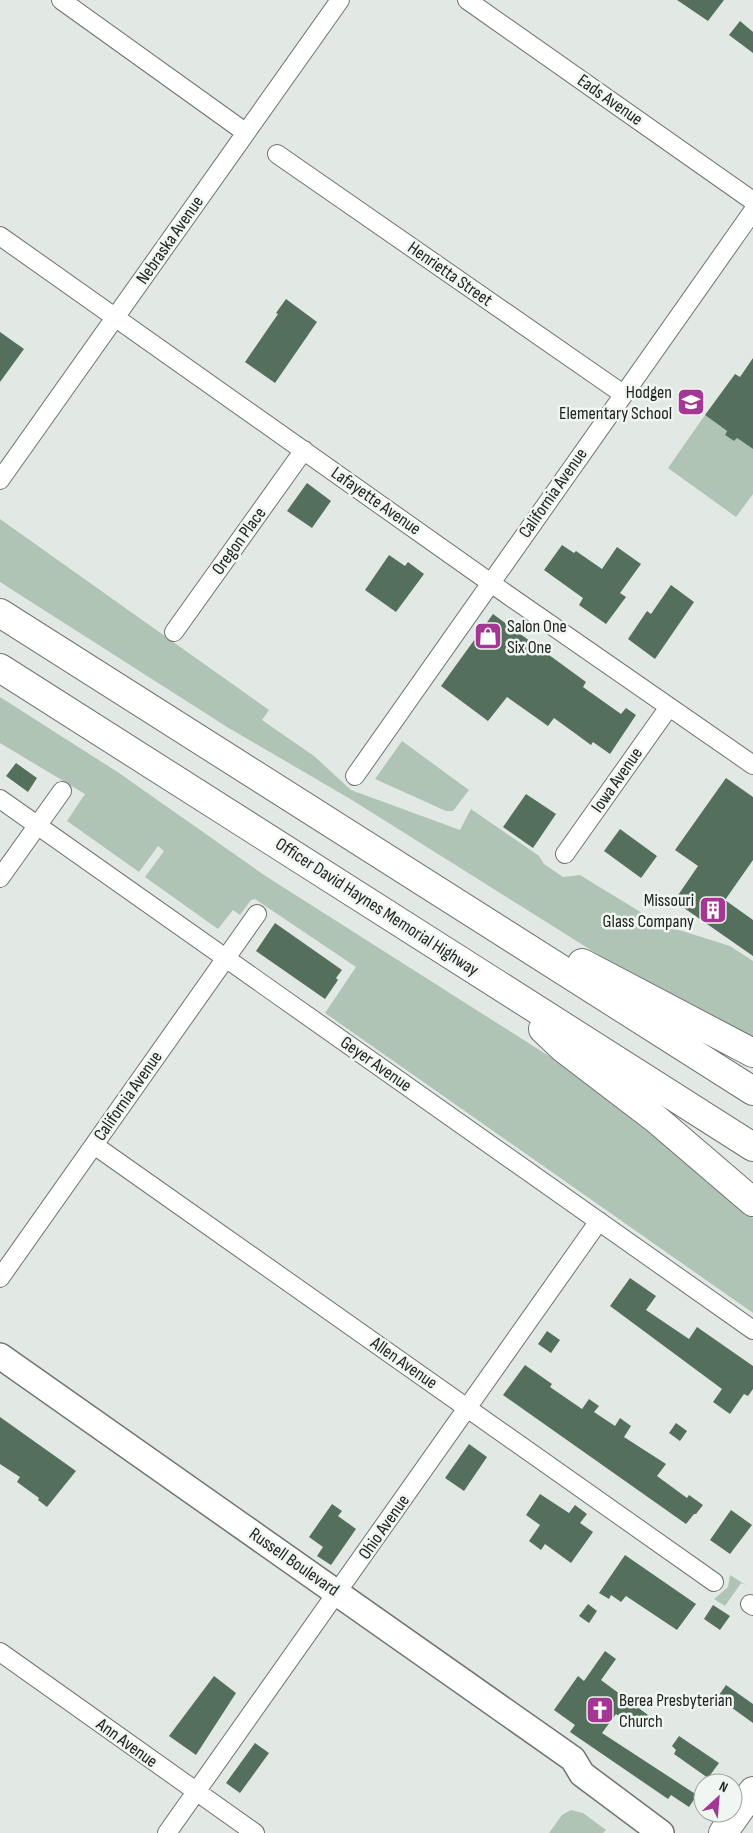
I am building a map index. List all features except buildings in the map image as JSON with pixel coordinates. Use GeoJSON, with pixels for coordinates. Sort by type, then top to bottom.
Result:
{"type":"FeatureCollection","features":[{"type":"Feature","properties":{"kind":"main road"},"geometry":{"type":"LineString","coordinates":[[0,613],[753,1091]]}},
{"type":"Feature","properties":{"kind":"main road","name":"Officer David Haynes Memorial Highway"},"geometry":{"type":"LineString","coordinates":[[0,668],[753,1147]]}},
{"type":"Feature","properties":{"kind":"main road"},"geometry":{"type":"LineString","coordinates":[[501,931],[574,959],[753,1053]]}},
{"type":"Feature","properties":{"kind":"main road"},"geometry":{"type":"LineString","coordinates":[[524,1001],[545,1032],[563,1048],[656,1119],[753,1202]]}},
{"type":"Feature","properties":{"kind":"main road","name":"Russell Boulevard"},"geometry":{"type":"LineString","coordinates":[[0,1356],[333,1600]]}},
{"type":"Feature","properties":{"kind":"main road","name":"Russell Boulevard"},"geometry":{"type":"LineString","coordinates":[[0,1376],[573,1759],[582,1774],[661,1833]]}},
{"type":"Feature","properties":{"kind":"main road"},"geometry":{"type":"LineString","coordinates":[[723,1833],[753,1791]]}},
{"type":"Feature","properties":{"kind":"street"},"geometry":{"type":"LineString","coordinates":[[61,0],[245,132]]}},
{"type":"Feature","properties":{"kind":"street","name":"Nebraska Avenue"},"geometry":{"type":"LineString","coordinates":[[0,480],[340,0]]}},
{"type":"Feature","properties":{"kind":"street","name":"Eads Avenue"},"geometry":{"type":"LineString","coordinates":[[468,0],[753,201]]}},
{"type":"Feature","properties":{"kind":"street","name":"Henrietta Street"},"geometry":{"type":"LineString","coordinates":[[277,154],[623,394]]}},
{"type":"Feature","properties":{"kind":"street","name":"California Avenue"},"geometry":{"type":"LineString","coordinates":[[355,776],[753,210]]}},
{"type":"Feature","properties":{"kind":"street","name":"Lafayette Avenue"},"geometry":{"type":"LineString","coordinates":[[0,236],[753,765]]}},
{"type":"Feature","properties":{"kind":"street","name":"Oregon Place"},"geometry":{"type":"LineString","coordinates":[[174,632],[304,450]]}},
{"type":"Feature","properties":{"kind":"street","name":"Iowa Avenue"},"geometry":{"type":"LineString","coordinates":[[565,854],[669,707]]}},
{"type":"Feature","properties":{"kind":"street"},"geometry":{"type":"LineString","coordinates":[[0,878],[62,791]]}},
{"type":"Feature","properties":{"kind":"street","name":"Geyer Avenue"},"geometry":{"type":"LineString","coordinates":[[0,798],[753,1330]]}},
{"type":"Feature","properties":{"kind":"street","name":"California Avenue"},"geometry":{"type":"LineString","coordinates":[[0,1278],[256,914]]}},
{"type":"Feature","properties":{"kind":"street","name":"Allen Avenue"},"geometry":{"type":"LineString","coordinates":[[94,1145],[714,1582]]}},
{"type":"Feature","properties":{"kind":"street","name":"Ohio Avenue"},"geometry":{"type":"LineString","coordinates":[[167,1833],[599,1221]]}},
{"type":"Feature","properties":{"kind":"street","name":"Ann Avenue"},"geometry":{"type":"LineString","coordinates":[[0,1652],[255,1833]]}},
{"type":"Feature","properties":{"kind":"green space"},"geometry":{"type":"Polygon","coordinates":[[[705,415],[727,431],[725,435],[734,441],[737,438],[753,449],[753,494],[736,517],[668,468],[705,415]]]}},
{"type":"Feature","properties":{"kind":"green space"},"geometry":{"type":"Polygon","coordinates":[[[0,519],[269,710],[262,720],[314,756],[351,790],[460,830],[471,809],[539,856],[544,864],[563,877],[580,875],[660,924],[730,946],[753,961],[753,1046],[680,1006],[352,800],[227,727],[0,582],[0,519]]]}},
{"type":"Feature","properties":{"kind":"green space"},"geometry":{"type":"Polygon","coordinates":[[[0,697],[119,773],[264,875],[596,1086],[753,1218],[753,1313],[325,1013],[356,967],[255,899],[251,900],[240,915],[233,910],[218,929],[145,877],[164,851],[158,846],[139,872],[67,821],[85,794],[0,743],[0,697]]]}},
{"type":"Feature","properties":{"kind":"green space"},"geometry":{"type":"Polygon","coordinates":[[[402,741],[469,790],[453,811],[446,811],[375,779],[402,741]]]}},
{"type":"Feature","properties":{"kind":"green space"},"geometry":{"type":"Polygon","coordinates":[[[730,1575],[746,1585],[741,1583],[725,1606],[714,1599],[728,1587],[730,1575]]]}},
{"type":"Feature","properties":{"kind":"green space"},"geometry":{"type":"Polygon","coordinates":[[[571,1810],[583,1813],[606,1830],[603,1833],[549,1833],[562,1815],[571,1810]]]}},
{"type":"Feature","properties":{"kind":"place","name":"Hodgen Elementary School"},"geometry":{"type":"Point","coordinates":[691,402]}},
{"type":"Feature","properties":{"kind":"place","name":"Salon One Six One"},"geometry":{"type":"Point","coordinates":[488,636]}},
{"type":"Feature","properties":{"kind":"place","name":"Missouri Glass Company"},"geometry":{"type":"Point","coordinates":[713,910]}},
{"type":"Feature","properties":{"kind":"place","name":"Berea Presbyterian Church"},"geometry":{"type":"Point","coordinates":[600,1710]}}]}
